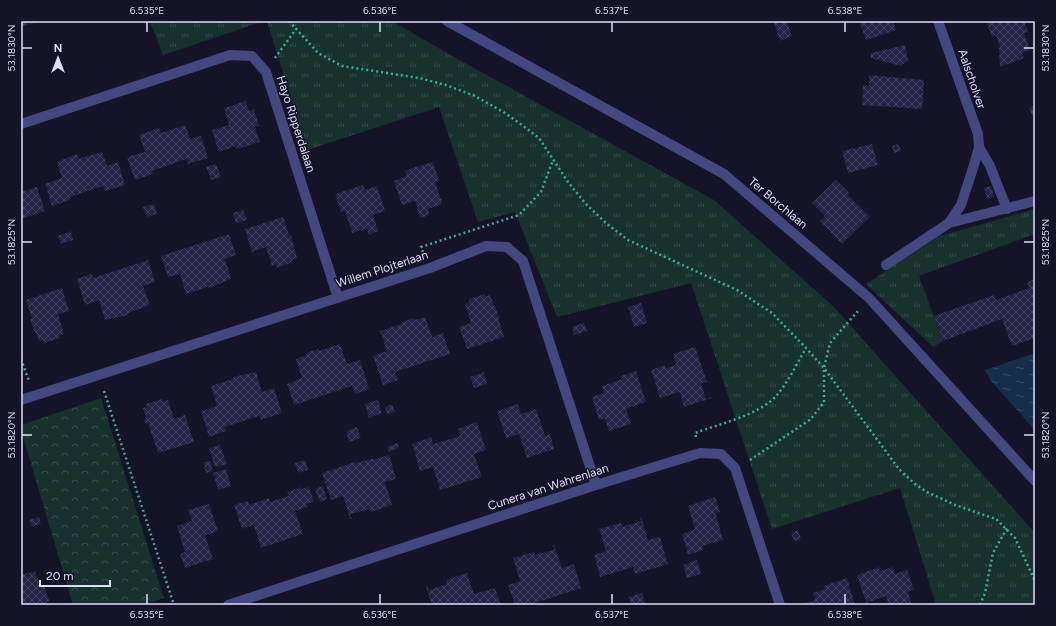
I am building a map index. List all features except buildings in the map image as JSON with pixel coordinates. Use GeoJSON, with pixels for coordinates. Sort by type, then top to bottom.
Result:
{"type":"FeatureCollection","features":[{"type":"Feature","properties":{"kind":"street","name":"Ter Borchlaan"},"geometry":{"type":"LineString","coordinates":[[446,21],[724,174],[869,298],[1035,481]]}},
{"type":"Feature","properties":{"kind":"street","name":"Aalscholver"},"geometry":{"type":"LineString","coordinates":[[938,21],[978,134],[979,147],[961,205],[949,223]]}},
{"type":"Feature","properties":{"kind":"street","name":"Hayo Ripperdalaan"},"geometry":{"type":"LineString","coordinates":[[21,124],[230,55],[252,56],[266,72],[338,298]]}},
{"type":"Feature","properties":{"kind":"street","name":"Aalscholver"},"geometry":{"type":"LineString","coordinates":[[979,147],[990,166],[1007,209]]}},
{"type":"Feature","properties":{"kind":"street","name":"Aalscholver"},"geometry":{"type":"LineString","coordinates":[[886,266],[949,223],[1035,201]]}},
{"type":"Feature","properties":{"kind":"street","name":"Willem Plojterlaan"},"geometry":{"type":"LineString","coordinates":[[21,400],[430,268],[486,246],[507,247],[523,261],[596,485]]}},
{"type":"Feature","properties":{"kind":"street","name":"Cunera van Wahrenlaan"},"geometry":{"type":"LineString","coordinates":[[228,605],[596,485],[700,453],[721,454],[736,468],[780,605]]}},
{"type":"Feature","properties":{"kind":"path"},"geometry":{"type":"LineString","coordinates":[[289,21],[318,53],[342,66],[419,78],[446,85],[476,96],[505,113],[539,138],[568,182],[585,203],[628,240],[737,290],[772,314],[824,368],[899,469],[915,484],[927,492],[941,499],[996,519],[1007,528],[1015,538],[1035,581]]}},
{"type":"Feature","properties":{"kind":"path"},"geometry":{"type":"LineString","coordinates":[[266,72],[272,61],[296,29]]}},
{"type":"Feature","properties":{"kind":"path"},"geometry":{"type":"LineString","coordinates":[[430,268],[421,247],[519,215],[541,192],[553,159]]}},
{"type":"Feature","properties":{"kind":"path"},"geometry":{"type":"LineString","coordinates":[[736,468],[746,463],[811,419],[824,402],[824,368],[830,343],[869,298]]}},
{"type":"Feature","properties":{"kind":"path"},"geometry":{"type":"LineString","coordinates":[[700,453],[694,434],[756,411],[777,396],[806,348]]}},
{"type":"Feature","properties":{"kind":"path"},"geometry":{"type":"LineString","coordinates":[[21,359],[34,396]]}},
{"type":"Feature","properties":{"kind":"path"},"geometry":{"type":"LineString","coordinates":[[99,375],[174,605]]}},
{"type":"Feature","properties":{"kind":"path"},"geometry":{"type":"LineString","coordinates":[[980,605],[985,593],[993,553],[1007,528]]}},
{"type":"Feature","properties":{"kind":"green space"},"geometry":{"type":"Polygon","coordinates":[[[150,21],[264,21],[163,55],[150,21]]]}},
{"type":"Feature","properties":{"kind":"green space"},"geometry":{"type":"Polygon","coordinates":[[[267,21],[392,21],[445,52],[714,200],[834,307],[1035,533],[1035,605],[936,605],[900,488],[772,529],[691,283],[557,317],[515,212],[478,222],[439,107],[307,150],[267,21]]]}},
{"type":"Feature","properties":{"kind":"green space"},"geometry":{"type":"Polygon","coordinates":[[[1035,209],[1035,234],[919,276],[943,341],[933,347],[866,284],[940,236],[1035,209]]]}},
{"type":"Feature","properties":{"kind":"green space"},"geometry":{"type":"Polygon","coordinates":[[[101,398],[164,598],[142,605],[73,605],[21,430],[21,425],[101,398]]]}},
{"type":"Feature","properties":{"kind":"water"},"geometry":{"type":"Polygon","coordinates":[[[1035,353],[1035,430],[991,381],[985,370],[1035,353]]]}}]}
